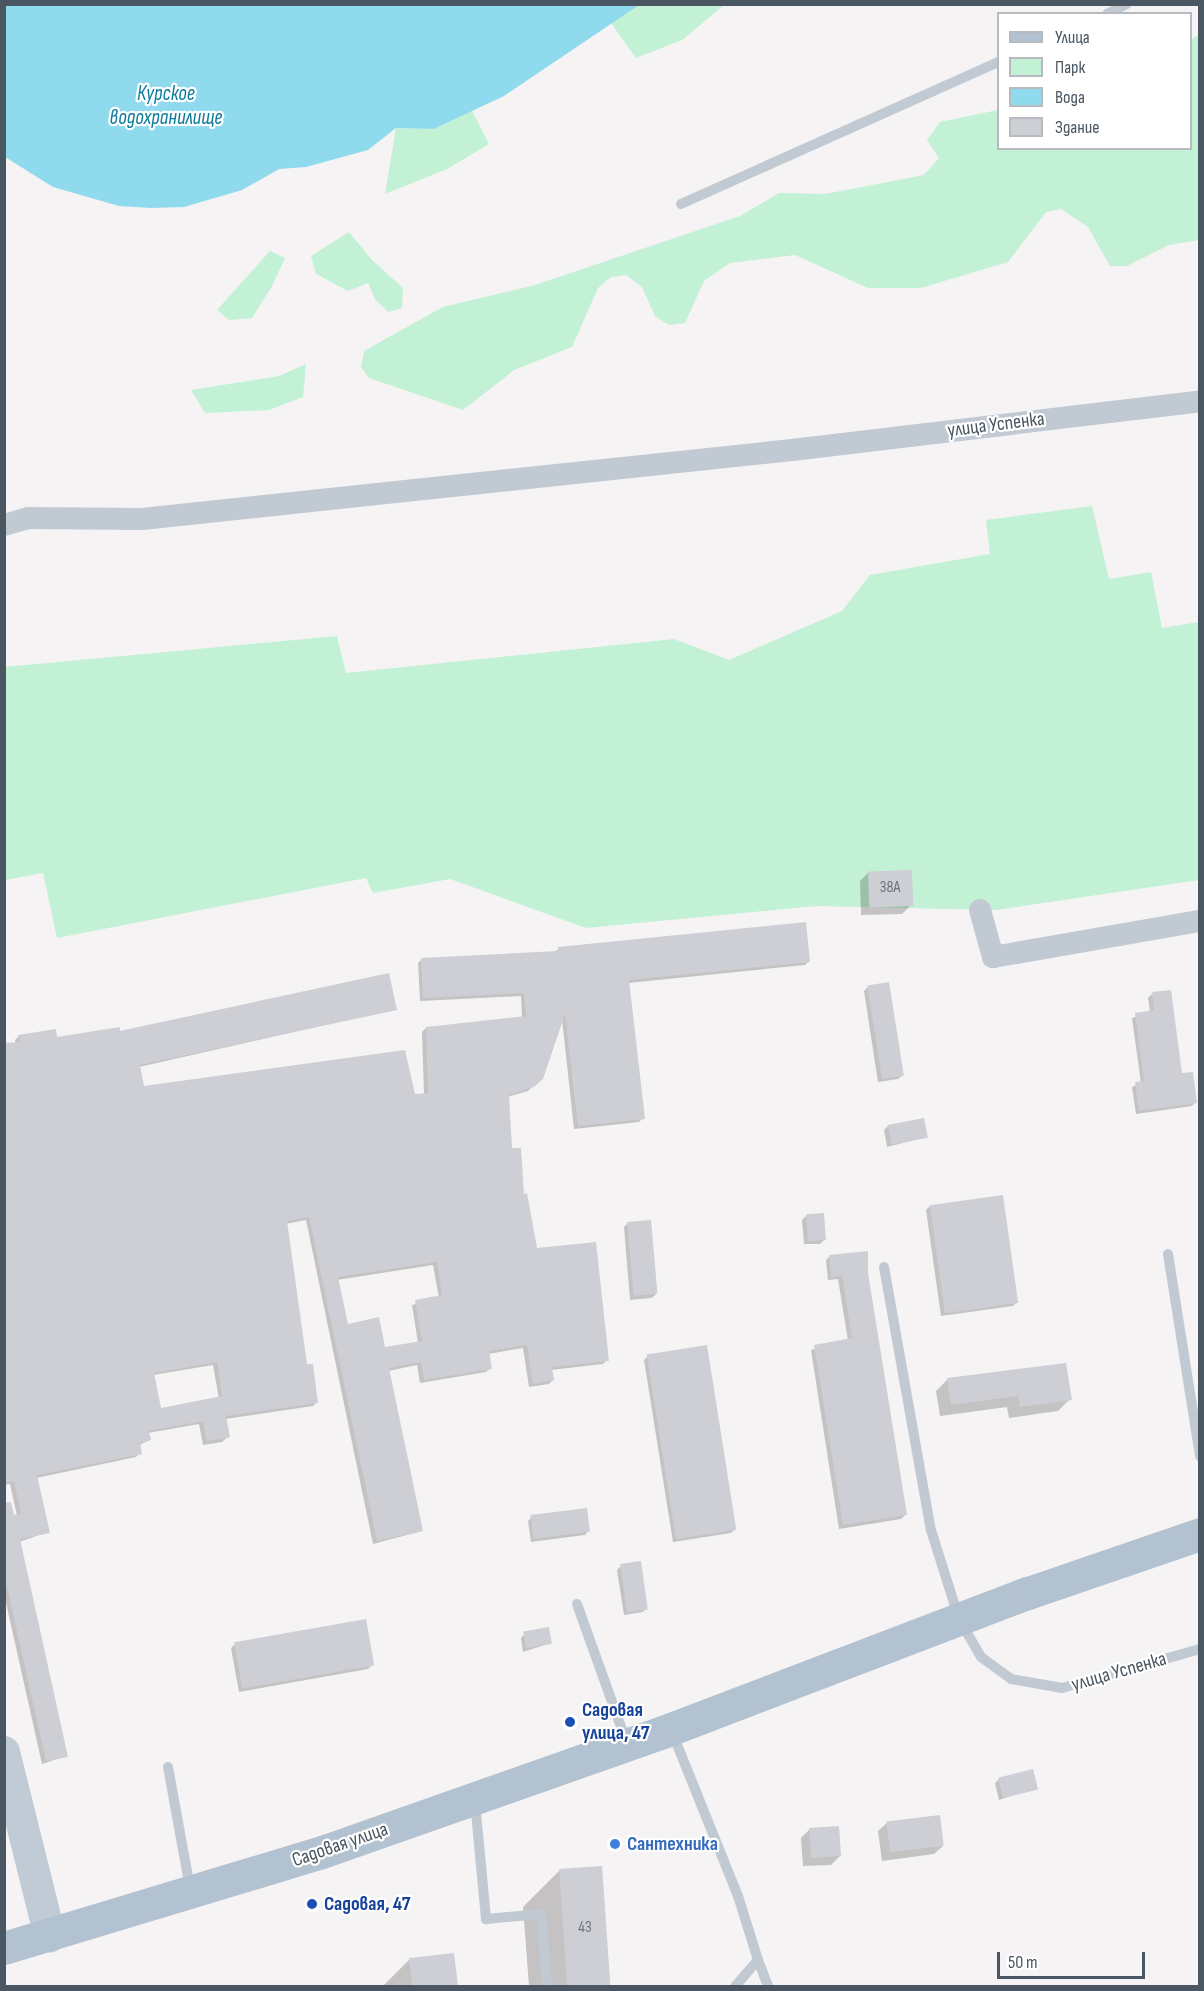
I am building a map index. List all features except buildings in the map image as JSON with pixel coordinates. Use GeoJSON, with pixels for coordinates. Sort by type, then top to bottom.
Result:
{"type":"FeatureCollection","features":[{"type":"Feature","properties":{"kind":"main road","name":"Садовая улица"},"geometry":{"type":"LineString","coordinates":[[4,1948],[192,1894],[475,1798],[671,1729],[959,1619],[1200,1534]]}},
{"type":"Feature","properties":{"kind":"main road"},"geometry":{"type":"LineString","coordinates":[[4,1752],[50,1936]]}},
{"type":"Feature","properties":{"kind":"street","name":"улица Успенка"},"geometry":{"type":"LineString","coordinates":[[4,525],[28,518],[142,519],[792,450],[1200,401]]}},
{"type":"Feature","properties":{"kind":"street"},"geometry":{"type":"LineString","coordinates":[[980,910],[993,957],[1200,921]]}},
{"type":"Feature","properties":{"kind":"lane"},"geometry":{"type":"LineString","coordinates":[[1111,12],[1127,4]]}},
{"type":"Feature","properties":{"kind":"lane"},"geometry":{"type":"LineString","coordinates":[[681,204],[997,63]]}},
{"type":"Feature","properties":{"kind":"lane"},"geometry":{"type":"LineString","coordinates":[[1168,1254],[1200,1456]]}},
{"type":"Feature","properties":{"kind":"lane","name":"улица Успенка"},"geometry":{"type":"LineString","coordinates":[[884,1267],[931,1530],[959,1619],[981,1657],[1011,1679],[1062,1688],[1200,1649]]}},
{"type":"Feature","properties":{"kind":"lane"},"geometry":{"type":"LineString","coordinates":[[577,1604],[627,1744]]}},
{"type":"Feature","properties":{"kind":"lane"},"geometry":{"type":"LineString","coordinates":[[671,1729],[738,1896],[768,1986]]}},
{"type":"Feature","properties":{"kind":"lane"},"geometry":{"type":"LineString","coordinates":[[168,1767],[192,1894]]}},
{"type":"Feature","properties":{"kind":"lane"},"geometry":{"type":"LineString","coordinates":[[475,1798],[486,1919],[541,1914],[547,1986]]}},
{"type":"Feature","properties":{"kind":"lane"},"geometry":{"type":"LineString","coordinates":[[735,1986],[758,1960]]}},
{"type":"Feature","properties":{"kind":"green space"},"geometry":{"type":"Polygon","coordinates":[[[639,4],[724,5],[682,40],[636,58],[611,23],[639,4]]]}},
{"type":"Feature","properties":{"kind":"green space"},"geometry":{"type":"Polygon","coordinates":[[[1199,35],[1199,240],[1169,245],[1127,266],[1110,266],[1088,227],[1061,209],[1046,212],[1008,262],[921,288],[868,288],[795,255],[730,263],[704,281],[685,323],[669,325],[655,316],[642,287],[626,275],[611,277],[598,288],[572,347],[514,370],[463,410],[369,378],[361,367],[364,351],[443,307],[535,285],[740,216],[779,193],[825,194],[924,175],[939,158],[927,140],[940,122],[997,110],[997,150],[1192,150],[1192,38],[1199,35]]]}},
{"type":"Feature","properties":{"kind":"green space"},"geometry":{"type":"Polygon","coordinates":[[[472,111],[489,144],[447,169],[385,194],[396,128],[434,129],[472,111]]]}},
{"type":"Feature","properties":{"kind":"green space"},"geometry":{"type":"Polygon","coordinates":[[[349,232],[372,260],[403,288],[402,308],[388,312],[375,299],[368,283],[348,291],[316,274],[311,256],[349,232]]]}},
{"type":"Feature","properties":{"kind":"green space"},"geometry":{"type":"Polygon","coordinates":[[[270,251],[285,258],[271,288],[252,318],[229,320],[217,310],[270,251]]]}},
{"type":"Feature","properties":{"kind":"green space"},"geometry":{"type":"Polygon","coordinates":[[[306,364],[303,397],[269,410],[205,413],[191,390],[279,376],[306,364]]]}},
{"type":"Feature","properties":{"kind":"green space"},"geometry":{"type":"Polygon","coordinates":[[[1092,506],[1109,579],[1151,572],[1162,628],[1199,622],[1199,880],[996,910],[816,906],[586,928],[450,879],[373,893],[366,878],[57,938],[43,873],[5,880],[5,667],[337,636],[346,673],[674,639],[729,660],[842,611],[870,575],[990,554],[986,520],[1092,506]]]}},
{"type":"Feature","properties":{"kind":"water","name":"Курское водохранилище"},"geometry":{"type":"Polygon","coordinates":[[[4,5],[639,5],[504,96],[434,129],[396,128],[368,150],[306,167],[279,169],[242,190],[184,207],[152,208],[119,206],[53,187],[5,157],[4,5]]]}},
{"type":"Feature","properties":{"kind":"place","name":"Садовая улица, 47"},"geometry":{"type":"Point","coordinates":[570,1722]}},
{"type":"Feature","properties":{"kind":"place","name":"Сантехника"},"geometry":{"type":"Point","coordinates":[615,1844]}},
{"type":"Feature","properties":{"kind":"place","name":"Садовая, 47"},"geometry":{"type":"Point","coordinates":[312,1904]}}]}
